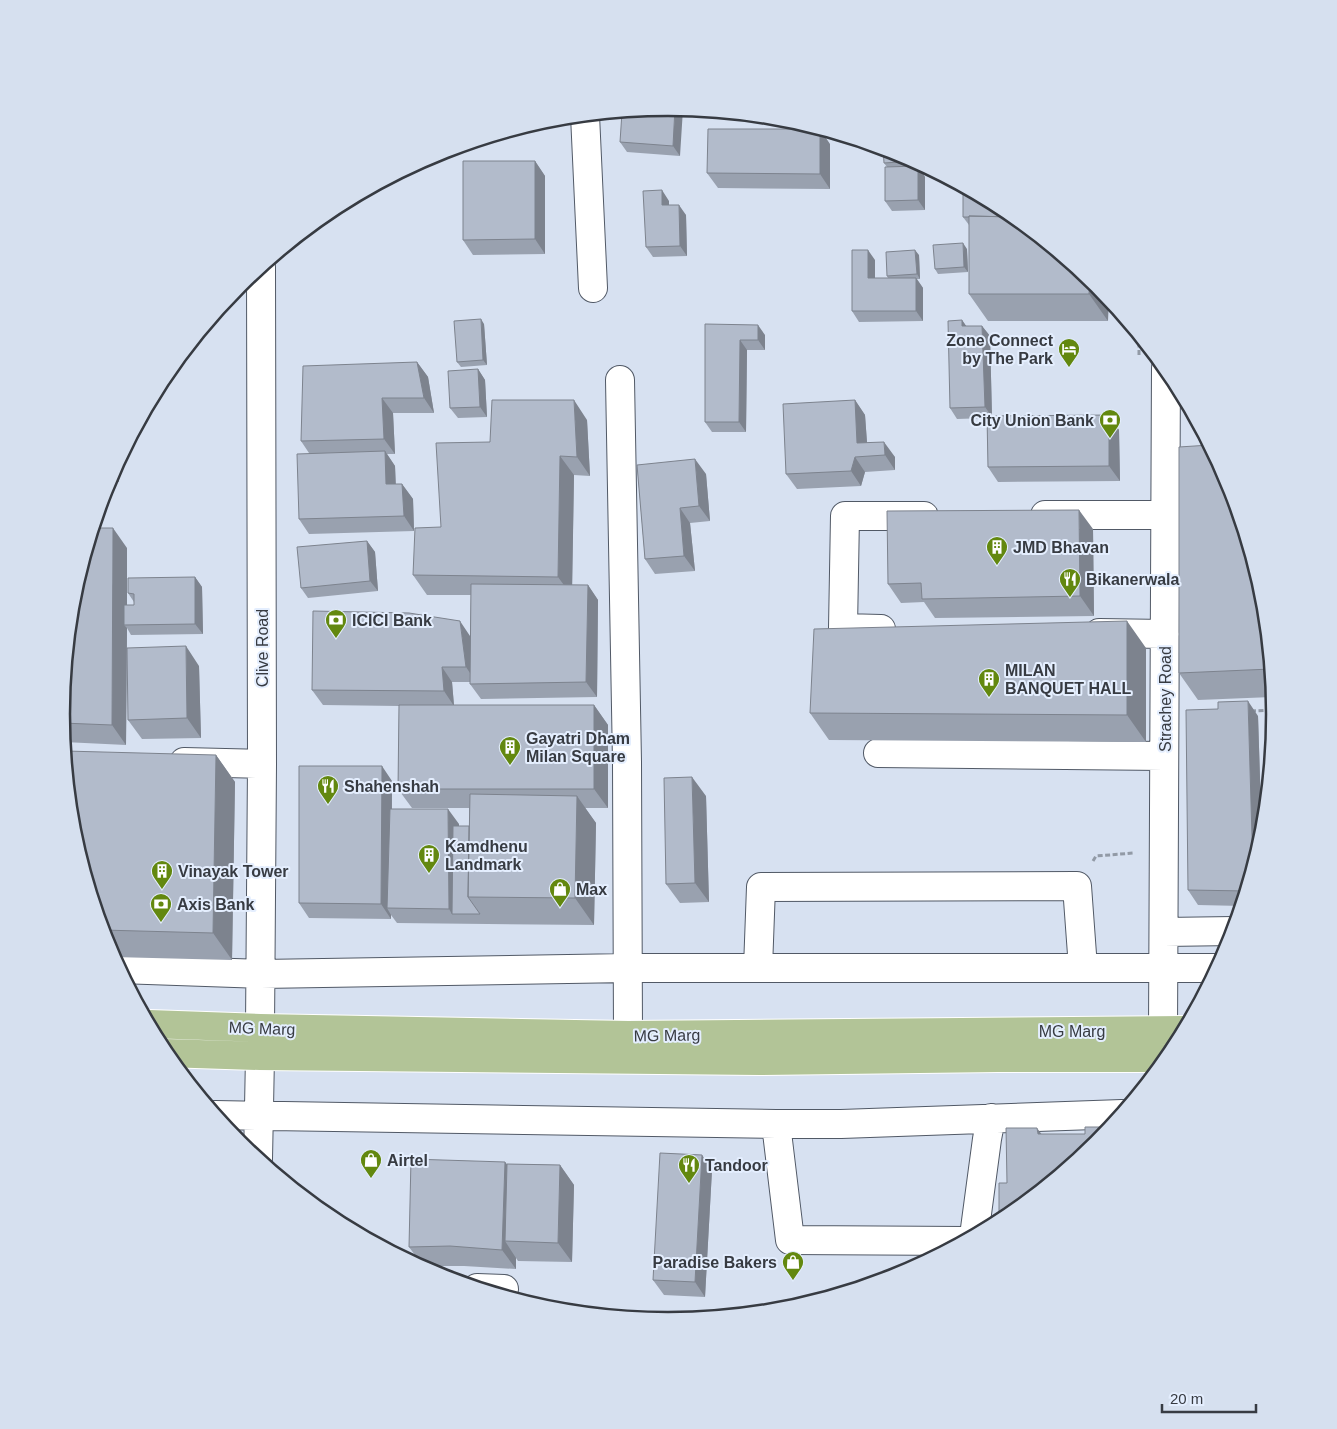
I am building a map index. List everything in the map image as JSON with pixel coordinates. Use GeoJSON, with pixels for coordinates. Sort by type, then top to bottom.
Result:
{"type":"FeatureCollection","features":[{"type":"Feature","properties":{"kind":"main road","name":"MG Marg"},"geometry":{"type":"LineString","coordinates":[[157,1024],[628,1035],[1174,1031]]}},
{"type":"Feature","properties":{"kind":"main road","name":"MG Marg"},"geometry":{"type":"LineString","coordinates":[[176,1053],[260,1056],[760,1061],[998,1058],[1156,1061]]}},
{"type":"Feature","properties":{"kind":"street"},"geometry":{"type":"LineString","coordinates":[[585,122],[593,288]]}},
{"type":"Feature","properties":{"kind":"street","name":"Clive Road"},"geometry":{"type":"LineString","coordinates":[[260,1028],[262,764],[261,277]]}},
{"type":"Feature","properties":{"kind":"street"},"geometry":{"type":"LineString","coordinates":[[620,380],[627,752],[628,1035]]}},
{"type":"Feature","properties":{"kind":"street","name":"Strachey Road"},"geometry":{"type":"LineString","coordinates":[[1166,382],[1164,968],[1174,1031]]}},
{"type":"Feature","properties":{"kind":"street"},"geometry":{"type":"LineString","coordinates":[[1021,515],[1165,515]]}},
{"type":"Feature","properties":{"kind":"street"},"geometry":{"type":"LineString","coordinates":[[902,630],[843,628],[845,516],[952,516]]}},
{"type":"Feature","properties":{"kind":"street"},"geometry":{"type":"LineString","coordinates":[[1077,632],[1165,634]]}},
{"type":"Feature","properties":{"kind":"street"},"geometry":{"type":"LineString","coordinates":[[878,753],[1164,756]]}},
{"type":"Feature","properties":{"kind":"street"},"geometry":{"type":"LineString","coordinates":[[164,761],[262,764]]}},
{"type":"Feature","properties":{"kind":"street"},"geometry":{"type":"LineString","coordinates":[[758,968],[761,887],[1077,886],[1083,968]]}},
{"type":"Feature","properties":{"kind":"street"},"geometry":{"type":"LineString","coordinates":[[1164,932],[1226,931]]}},
{"type":"Feature","properties":{"kind":"street"},"geometry":{"type":"LineString","coordinates":[[128,969],[261,974],[628,968],[1210,968]]}},
{"type":"Feature","properties":{"kind":"street"},"geometry":{"type":"LineString","coordinates":[[258,1150],[260,1056]]}},
{"type":"Feature","properties":{"kind":"street"},"geometry":{"type":"LineString","coordinates":[[225,1115],[841,1124],[1113,1114]]}},
{"type":"Feature","properties":{"kind":"street"},"geometry":{"type":"LineString","coordinates":[[975,1229],[986,1139],[991,1118]]}},
{"type":"Feature","properties":{"kind":"street"},"geometry":{"type":"LineString","coordinates":[[776,1124],[790,1240],[951,1242]]}},
{"type":"Feature","properties":{"kind":"path"},"geometry":{"type":"LineString","coordinates":[[1248,711],[1267,710]]}},
{"type":"Feature","properties":{"kind":"path"},"geometry":{"type":"LineString","coordinates":[[1077,886],[1096,856],[1164,851]]}},
{"type":"Feature","properties":{"kind":"building"},"geometry":{"type":"Polygon","coordinates":[[[675,116],[673,146],[620,142],[622,118],[675,116]]]}},
{"type":"Feature","properties":{"kind":"building"},"geometry":{"type":"Polygon","coordinates":[[[708,129],[790,129],[820,135],[820,174],[707,173],[708,129]]]}},
{"type":"Feature","properties":{"kind":"building"},"geometry":{"type":"Polygon","coordinates":[[[884,157],[898,162],[884,163],[884,157]]]}},
{"type":"Feature","properties":{"kind":"building"},"geometry":{"type":"Polygon","coordinates":[[[463,161],[535,161],[535,239],[463,240],[463,161]]]}},
{"type":"Feature","properties":{"kind":"building"},"geometry":{"type":"Polygon","coordinates":[[[907,166],[918,171],[918,200],[885,201],[885,167],[907,166]]]}},
{"type":"Feature","properties":{"kind":"building"},"geometry":{"type":"Polygon","coordinates":[[[662,190],[662,205],[679,205],[680,246],[646,247],[643,191],[662,190]]]}},
{"type":"Feature","properties":{"kind":"building"},"geometry":{"type":"Polygon","coordinates":[[[963,193],[1001,217],[969,216],[963,217],[963,193]]]}},
{"type":"Feature","properties":{"kind":"building"},"geometry":{"type":"Polygon","coordinates":[[[969,216],[1001,217],[1033,240],[1089,289],[1089,294],[969,294],[969,216]]]}},
{"type":"Feature","properties":{"kind":"building"},"geometry":{"type":"Polygon","coordinates":[[[963,243],[964,267],[935,269],[933,245],[963,243]]]}},
{"type":"Feature","properties":{"kind":"building"},"geometry":{"type":"Polygon","coordinates":[[[852,250],[868,250],[868,278],[916,278],[916,311],[852,311],[852,250]]]}},
{"type":"Feature","properties":{"kind":"building"},"geometry":{"type":"Polygon","coordinates":[[[915,250],[917,274],[887,276],[886,252],[915,250]]]}},
{"type":"Feature","properties":{"kind":"building"},"geometry":{"type":"Polygon","coordinates":[[[481,319],[483,360],[457,362],[454,321],[481,319]]]}},
{"type":"Feature","properties":{"kind":"building"},"geometry":{"type":"Polygon","coordinates":[[[962,320],[962,326],[982,326],[985,407],[950,408],[948,321],[962,320]]]}},
{"type":"Feature","properties":{"kind":"building"},"geometry":{"type":"Polygon","coordinates":[[[705,324],[758,325],[758,340],[740,340],[739,422],[705,422],[705,324]]]}},
{"type":"Feature","properties":{"kind":"building"},"geometry":{"type":"Polygon","coordinates":[[[417,362],[424,398],[382,398],[384,439],[301,441],[303,366],[417,362]]]}},
{"type":"Feature","properties":{"kind":"building"},"geometry":{"type":"Polygon","coordinates":[[[478,369],[480,407],[450,408],[448,371],[478,369]]]}},
{"type":"Feature","properties":{"kind":"building"},"geometry":{"type":"Polygon","coordinates":[[[492,400],[574,400],[577,457],[560,456],[558,577],[413,575],[415,528],[441,527],[436,443],[490,442],[492,400]]]}},
{"type":"Feature","properties":{"kind":"building"},"geometry":{"type":"Polygon","coordinates":[[[855,400],[857,443],[884,442],[885,455],[855,457],[851,471],[786,474],[783,404],[855,400]]]}},
{"type":"Feature","properties":{"kind":"building"},"geometry":{"type":"Polygon","coordinates":[[[1109,415],[1109,466],[988,467],[987,416],[1109,415]]]}},
{"type":"Feature","properties":{"kind":"building"},"geometry":{"type":"Polygon","coordinates":[[[1203,445],[1221,485],[1247,560],[1262,636],[1265,669],[1179,673],[1179,447],[1203,445]]]}},
{"type":"Feature","properties":{"kind":"building"},"geometry":{"type":"Polygon","coordinates":[[[385,451],[386,484],[402,484],[404,516],[299,519],[297,454],[385,451]]]}},
{"type":"Feature","properties":{"kind":"building"},"geometry":{"type":"Polygon","coordinates":[[[695,459],[699,506],[680,508],[684,556],[645,559],[637,465],[695,459]]]}},
{"type":"Feature","properties":{"kind":"building","name":"JMD Bhavan"},"geometry":{"type":"Polygon","coordinates":[[[1079,510],[1080,596],[922,599],[921,583],[888,584],[887,511],[1079,510]]]}},
{"type":"Feature","properties":{"kind":"building"},"geometry":{"type":"Polygon","coordinates":[[[100,528],[113,528],[112,725],[70,723],[71,675],[75,636],[90,560],[100,528]]]}},
{"type":"Feature","properties":{"kind":"building"},"geometry":{"type":"Polygon","coordinates":[[[367,541],[370,581],[301,588],[297,547],[367,541]]]}},
{"type":"Feature","properties":{"kind":"building"},"geometry":{"type":"Polygon","coordinates":[[[195,577],[195,624],[124,625],[124,605],[134,605],[134,594],[128,593],[128,578],[195,577]]]}},
{"type":"Feature","properties":{"kind":"building"},"geometry":{"type":"Polygon","coordinates":[[[471,584],[588,585],[586,682],[470,684],[471,584]]]}},
{"type":"Feature","properties":{"kind":"building"},"geometry":{"type":"Polygon","coordinates":[[[313,611],[409,613],[460,621],[466,667],[442,667],[444,691],[312,690],[313,611]]]}},
{"type":"Feature","properties":{"kind":"building","name":"MILAN BANQUET HALL"},"geometry":{"type":"Polygon","coordinates":[[[1127,621],[1127,715],[810,713],[814,629],[1127,621]]]}},
{"type":"Feature","properties":{"kind":"building"},"geometry":{"type":"Polygon","coordinates":[[[186,646],[187,718],[128,720],[127,648],[186,646]]]}},
{"type":"Feature","properties":{"kind":"building"},"geometry":{"type":"Polygon","coordinates":[[[1248,701],[1252,844],[1240,891],[1188,890],[1186,710],[1218,709],[1218,702],[1248,701]]]}},
{"type":"Feature","properties":{"kind":"building","name":"Gayatri Dham Milan Square"},"geometry":{"type":"Polygon","coordinates":[[[399,705],[594,705],[594,789],[398,789],[399,705]]]}},
{"type":"Feature","properties":{"kind":"building","name":"Vinayak Tower"},"geometry":{"type":"Polygon","coordinates":[[[71,751],[216,755],[213,933],[111,930],[90,869],[75,793],[71,751]]]}},
{"type":"Feature","properties":{"kind":"building"},"geometry":{"type":"Polygon","coordinates":[[[299,766],[382,766],[381,904],[299,903],[299,766]]]}},
{"type":"Feature","properties":{"kind":"building"},"geometry":{"type":"Polygon","coordinates":[[[692,777],[695,883],[666,884],[664,778],[692,777]]]}},
{"type":"Feature","properties":{"kind":"building"},"geometry":{"type":"Polygon","coordinates":[[[470,794],[577,796],[575,898],[468,897],[470,794]]]}},
{"type":"Feature","properties":{"kind":"building","name":"Kamdhenu Landmark"},"geometry":{"type":"Polygon","coordinates":[[[390,809],[448,809],[449,909],[387,908],[390,809]]]}},
{"type":"Feature","properties":{"kind":"building"},"geometry":{"type":"Polygon","coordinates":[[[453,826],[469,826],[468,897],[480,914],[452,914],[453,826]]]}},
{"type":"Feature","properties":{"kind":"building"},"geometry":{"type":"Polygon","coordinates":[[[1085,1127],[1102,1127],[1063,1164],[1033,1189],[999,1213],[999,1183],[1007,1183],[1006,1128],[1037,1128],[1038,1134],[1085,1134],[1085,1127]]]}},
{"type":"Feature","properties":{"kind":"building"},"geometry":{"type":"Polygon","coordinates":[[[660,1153],[702,1155],[695,1282],[653,1280],[660,1153]]]}},
{"type":"Feature","properties":{"kind":"building"},"geometry":{"type":"Polygon","coordinates":[[[411,1159],[505,1162],[502,1250],[450,1246],[409,1247],[411,1159]]]}},
{"type":"Feature","properties":{"kind":"building"},"geometry":{"type":"Polygon","coordinates":[[[507,1164],[560,1165],[558,1243],[505,1241],[507,1164]]]}},
{"type":"Feature","properties":{"kind":"place","name":"Zone Connect by The Park"},"geometry":{"type":"Point","coordinates":[1069,368]}},
{"type":"Feature","properties":{"kind":"place","name":"City Union Bank"},"geometry":{"type":"Point","coordinates":[1110,439]}},
{"type":"Feature","properties":{"kind":"place","name":"JMD Bhavan"},"geometry":{"type":"Point","coordinates":[997,566]}},
{"type":"Feature","properties":{"kind":"place","name":"Bikanerwala"},"geometry":{"type":"Point","coordinates":[1070,598]}},
{"type":"Feature","properties":{"kind":"place","name":"ICICI Bank"},"geometry":{"type":"Point","coordinates":[336,639]}},
{"type":"Feature","properties":{"kind":"place","name":"MILAN BANQUET HALL"},"geometry":{"type":"Point","coordinates":[989,698]}},
{"type":"Feature","properties":{"kind":"place","name":"Gayatri Dham Milan Square"},"geometry":{"type":"Point","coordinates":[510,766]}},
{"type":"Feature","properties":{"kind":"place","name":"Shahenshah"},"geometry":{"type":"Point","coordinates":[328,805]}},
{"type":"Feature","properties":{"kind":"place","name":"Kamdhenu Landmark"},"geometry":{"type":"Point","coordinates":[429,874]}},
{"type":"Feature","properties":{"kind":"place","name":"Vinayak Tower"},"geometry":{"type":"Point","coordinates":[162,890]}},
{"type":"Feature","properties":{"kind":"place","name":"Max"},"geometry":{"type":"Point","coordinates":[560,908]}},
{"type":"Feature","properties":{"kind":"place","name":"Axis Bank"},"geometry":{"type":"Point","coordinates":[161,923]}},
{"type":"Feature","properties":{"kind":"place","name":"Airtel"},"geometry":{"type":"Point","coordinates":[371,1179]}},
{"type":"Feature","properties":{"kind":"place","name":"Tandoor"},"geometry":{"type":"Point","coordinates":[689,1184]}},
{"type":"Feature","properties":{"kind":"place","name":"Paradise Bakers"},"geometry":{"type":"Point","coordinates":[793,1281]}}]}
